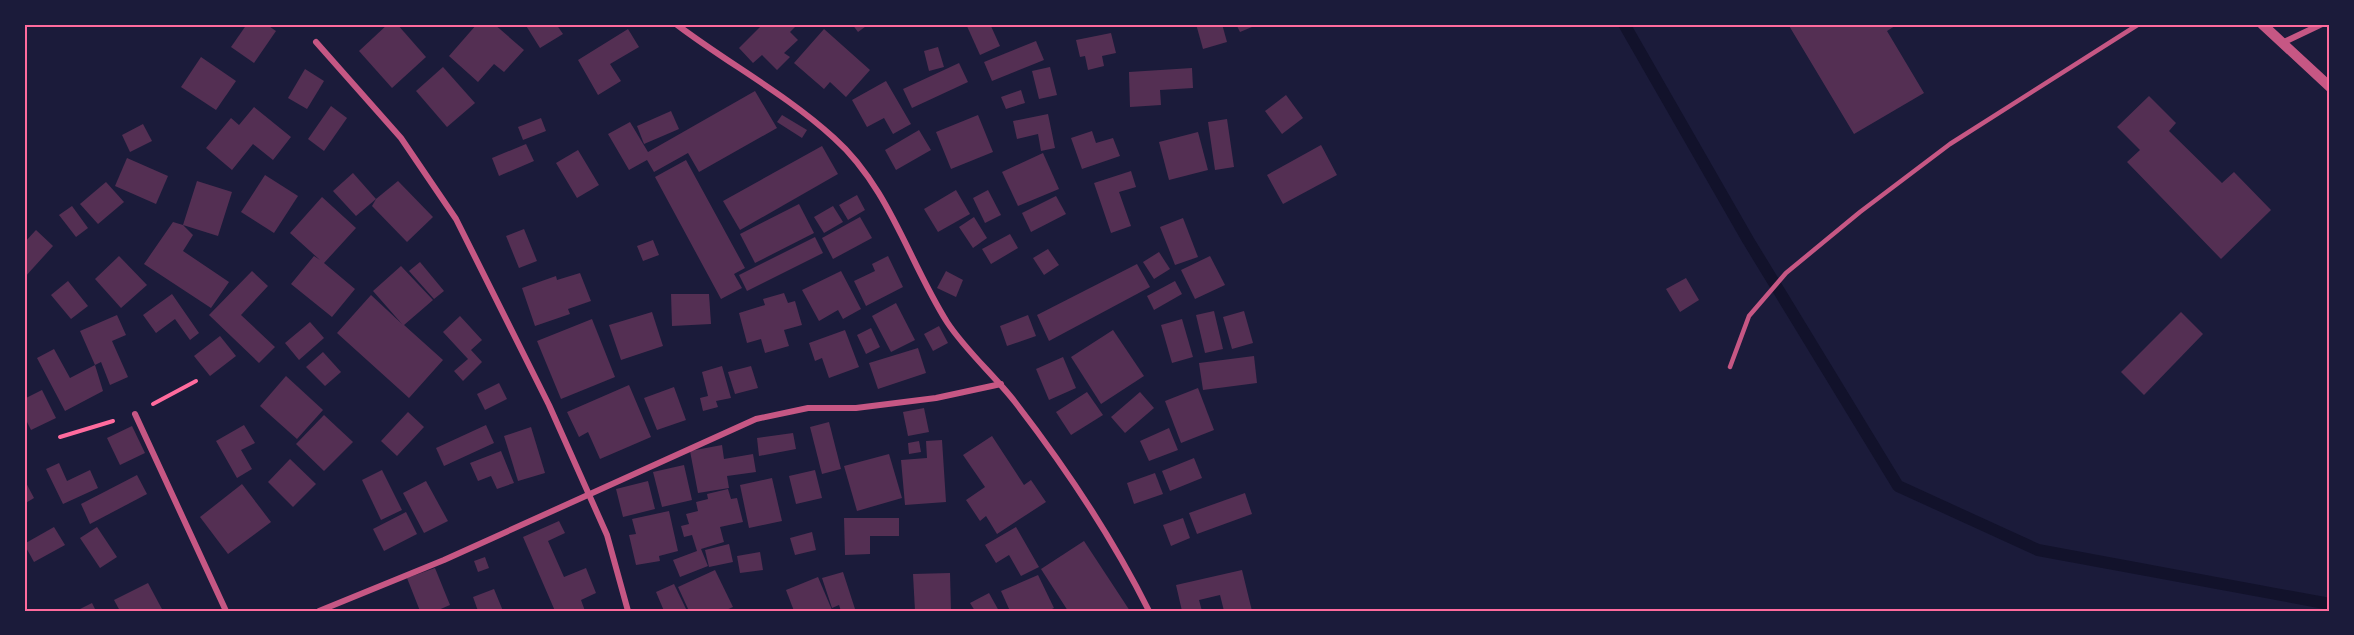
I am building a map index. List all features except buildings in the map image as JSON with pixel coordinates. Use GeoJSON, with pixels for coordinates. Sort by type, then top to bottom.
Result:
{"type":"FeatureCollection","features":[{"type":"Feature","properties":{"kind":"street"},"geometry":{"type":"LineString","coordinates":[[676,24],[779,95],[835,138],[877,188],[948,324],[1001,384],[1066,471],[1121,556],[1149,611]]}},
{"type":"Feature","properties":{"kind":"street"},"geometry":{"type":"LineString","coordinates":[[2262,24],[2330,87]]}},
{"type":"Feature","properties":{"kind":"street"},"geometry":{"type":"LineString","coordinates":[[2282,43],[2322,24]]}},
{"type":"Feature","properties":{"kind":"street"},"geometry":{"type":"LineString","coordinates":[[316,42],[400,138],[456,219],[544,395],[607,535],[628,611]]}},
{"type":"Feature","properties":{"kind":"street"},"geometry":{"type":"LineString","coordinates":[[319,611],[444,560],[756,419],[808,408],[856,408],[936,398],[1001,384]]}},
{"type":"Feature","properties":{"kind":"street"},"geometry":{"type":"LineString","coordinates":[[135,414],[226,611]]}},
{"type":"Feature","properties":{"kind":"lane"},"geometry":{"type":"LineString","coordinates":[[1730,367],[1749,316],[1786,273],[1860,212],[1950,144],[2139,24]]}},
{"type":"Feature","properties":{"kind":"waterway"},"geometry":{"type":"LineString","coordinates":[[1624,24],[1748,240],[1898,486],[2038,550],[2330,604]]}}]}
